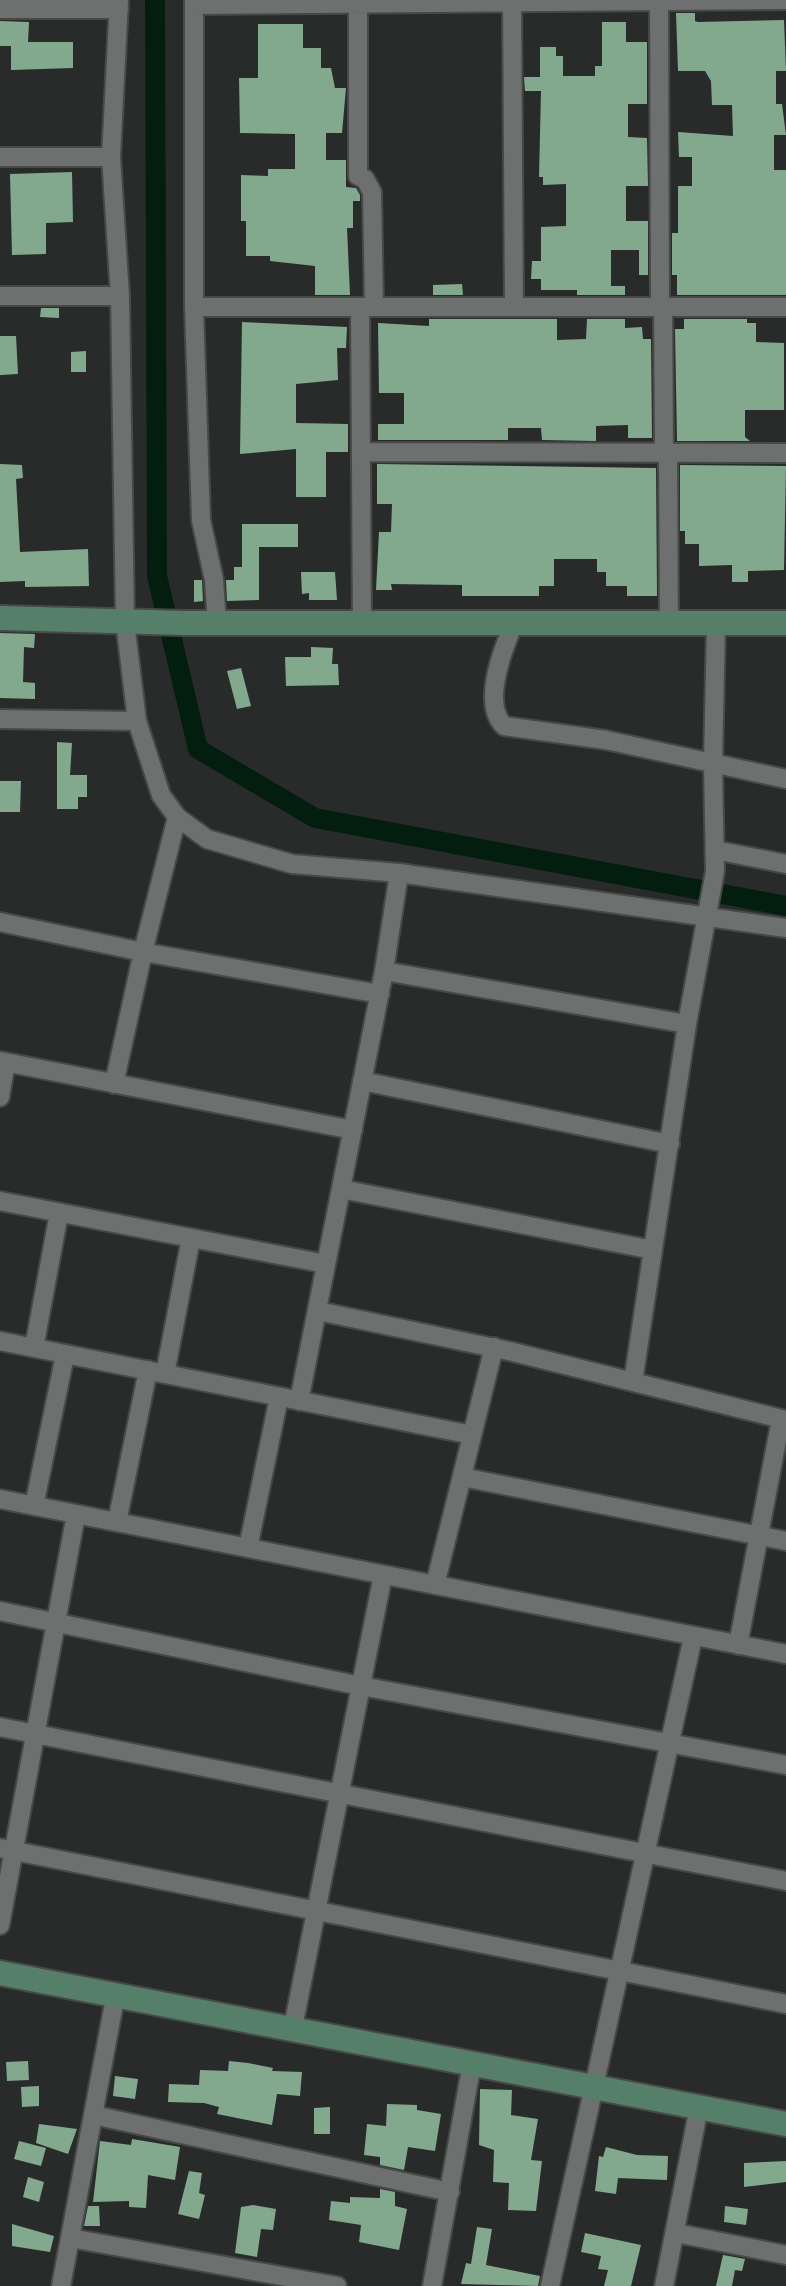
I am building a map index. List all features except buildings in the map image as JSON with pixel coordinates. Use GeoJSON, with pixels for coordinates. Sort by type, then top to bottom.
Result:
{"type":"FeatureCollection","features":[{"type":"Feature","properties":{"kind":"street"},"geometry":{"type":"LineString","coordinates":[[217,623],[214,580],[201,520],[194,307],[194,2],[358,4],[786,0]]}},
{"type":"Feature","properties":{"kind":"street"},"geometry":{"type":"LineString","coordinates":[[659,1],[661,306],[669,623]]}},
{"type":"Feature","properties":{"kind":"street"},"geometry":{"type":"LineString","coordinates":[[514,306],[520,2]]}},
{"type":"Feature","properties":{"kind":"street"},"geometry":{"type":"LineString","coordinates":[[0,9],[119,4],[111,157],[120,296],[125,622],[137,721],[152,775],[177,817],[207,839],[248,854],[292,864],[399,873],[786,928]]}},
{"type":"Feature","properties":{"kind":"street"},"geometry":{"type":"LineString","coordinates":[[358,4],[358,176],[365,179],[372,192],[361,452],[362,623]]}},
{"type":"Feature","properties":{"kind":"street"},"geometry":{"type":"LineString","coordinates":[[0,157],[111,157]]}},
{"type":"Feature","properties":{"kind":"street"},"geometry":{"type":"LineString","coordinates":[[0,296],[120,296]]}},
{"type":"Feature","properties":{"kind":"street"},"geometry":{"type":"LineString","coordinates":[[194,307],[786,307]]}},
{"type":"Feature","properties":{"kind":"street"},"geometry":{"type":"LineString","coordinates":[[361,452],[786,453]]}},
{"type":"Feature","properties":{"kind":"street"},"geometry":{"type":"LineString","coordinates":[[0,618],[185,623],[786,623]]}},
{"type":"Feature","properties":{"kind":"street"},"geometry":{"type":"LineString","coordinates":[[514,623],[496,691],[496,714],[504,726],[606,740],[786,779]]}},
{"type":"Feature","properties":{"kind":"street"},"geometry":{"type":"LineString","coordinates":[[633,1382],[687,1024],[715,871],[713,765],[716,624]]}},
{"type":"Feature","properties":{"kind":"street"},"geometry":{"type":"LineString","coordinates":[[0,719],[137,721]]}},
{"type":"Feature","properties":{"kind":"street"},"geometry":{"type":"LineString","coordinates":[[114,1084],[177,817]]}},
{"type":"Feature","properties":{"kind":"street"},"geometry":{"type":"LineString","coordinates":[[715,850],[786,864]]}},
{"type":"Feature","properties":{"kind":"street"},"geometry":{"type":"LineString","coordinates":[[299,1401],[380,994],[399,873]]}},
{"type":"Feature","properties":{"kind":"street"},"geometry":{"type":"LineString","coordinates":[[0,922],[143,952],[380,994]]}},
{"type":"Feature","properties":{"kind":"street"},"geometry":{"type":"LineString","coordinates":[[384,971],[687,1024]]}},
{"type":"Feature","properties":{"kind":"street"},"geometry":{"type":"LineString","coordinates":[[0,1097],[3,1062],[353,1130]]}},
{"type":"Feature","properties":{"kind":"street"},"geometry":{"type":"LineString","coordinates":[[362,1081],[670,1144]]}},
{"type":"Feature","properties":{"kind":"street"},"geometry":{"type":"LineString","coordinates":[[341,1189],[653,1250]]}},
{"type":"Feature","properties":{"kind":"street"},"geometry":{"type":"LineString","coordinates":[[0,1201],[326,1264]]}},
{"type":"Feature","properties":{"kind":"street"},"geometry":{"type":"LineString","coordinates":[[34,1348],[59,1213]]}},
{"type":"Feature","properties":{"kind":"street"},"geometry":{"type":"LineString","coordinates":[[117,1522],[191,1238]]}},
{"type":"Feature","properties":{"kind":"street"},"geometry":{"type":"LineString","coordinates":[[318,1311],[494,1347],[784,1419],[738,1645]]}},
{"type":"Feature","properties":{"kind":"street"},"geometry":{"type":"LineString","coordinates":[[0,1341],[472,1435]]}},
{"type":"Feature","properties":{"kind":"street"},"geometry":{"type":"LineString","coordinates":[[435,1585],[494,1347]]}},
{"type":"Feature","properties":{"kind":"street"},"geometry":{"type":"LineString","coordinates":[[34,1506],[65,1355]]}},
{"type":"Feature","properties":{"kind":"street"},"geometry":{"type":"LineString","coordinates":[[248,1548],[279,1397]]}},
{"type":"Feature","properties":{"kind":"street"},"geometry":{"type":"LineString","coordinates":[[462,1477],[786,1541]]}},
{"type":"Feature","properties":{"kind":"street"},"geometry":{"type":"LineString","coordinates":[[0,1499],[786,1654]]}},
{"type":"Feature","properties":{"kind":"street"},"geometry":{"type":"LineString","coordinates":[[0,1925],[7,1849],[37,1734],[76,1514]]}},
{"type":"Feature","properties":{"kind":"street"},"geometry":{"type":"LineString","coordinates":[[293,2027],[383,1575]]}},
{"type":"Feature","properties":{"kind":"street"},"geometry":{"type":"LineString","coordinates":[[0,1611],[361,1686],[786,1765]]}},
{"type":"Feature","properties":{"kind":"street"},"geometry":{"type":"LineString","coordinates":[[550,2286],[693,1637]]}},
{"type":"Feature","properties":{"kind":"street"},"geometry":{"type":"LineString","coordinates":[[0,1727],[786,1881]]}},
{"type":"Feature","properties":{"kind":"street"},"geometry":{"type":"LineString","coordinates":[[7,1849],[786,2004]]}},
{"type":"Feature","properties":{"kind":"street"},"geometry":{"type":"LineString","coordinates":[[0,1973],[786,2124]]}},
{"type":"Feature","properties":{"kind":"street"},"geometry":{"type":"LineString","coordinates":[[61,2286],[116,1993]]}},
{"type":"Feature","properties":{"kind":"street"},"geometry":{"type":"LineString","coordinates":[[432,2286],[472,2063]]}},
{"type":"Feature","properties":{"kind":"street"},"geometry":{"type":"LineString","coordinates":[[664,2286],[699,2107]]}},
{"type":"Feature","properties":{"kind":"street"},"geometry":{"type":"LineString","coordinates":[[93,2115],[450,2192]]}},
{"type":"Feature","properties":{"kind":"street"},"geometry":{"type":"LineString","coordinates":[[676,2233],[786,2255]]}},
{"type":"Feature","properties":{"kind":"street"},"geometry":{"type":"LineString","coordinates":[[70,2238],[306,2283],[337,2286]]}},
{"type":"Feature","properties":{"kind":"waterway"},"geometry":{"type":"LineString","coordinates":[[155,0],[157,576],[198,749],[315,818],[786,906]]}}]}
